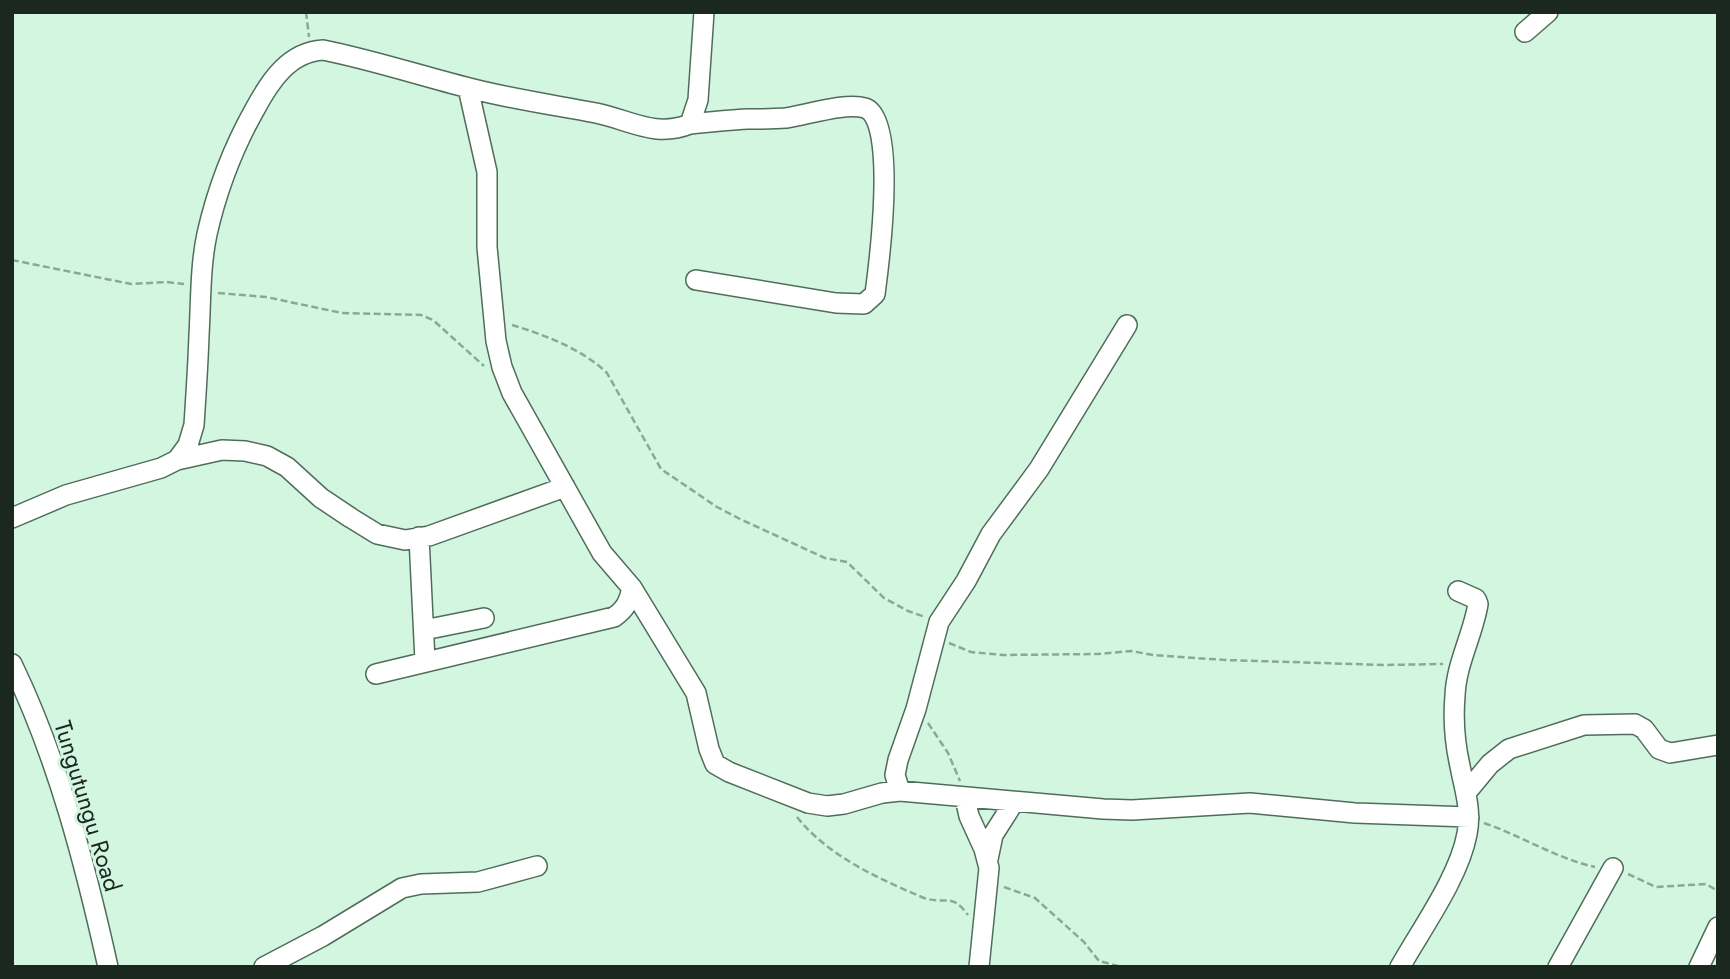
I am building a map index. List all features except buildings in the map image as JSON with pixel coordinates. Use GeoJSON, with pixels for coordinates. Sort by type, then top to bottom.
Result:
{"type":"FeatureCollection","features":[{"type":"Feature","properties":{"kind":"street"},"geometry":{"type":"LineString","coordinates":[[690,124],[698,100],[704,12]]}},
{"type":"Feature","properties":{"kind":"street"},"geometry":{"type":"LineString","coordinates":[[1525,32],[1548,12]]}},
{"type":"Feature","properties":{"kind":"street"},"geometry":{"type":"LineString","coordinates":[[177,460],[188,445],[194,425],[200,290],[207,235],[217,196],[244,129],[267,86],[284,67],[310,50],[335,52],[468,88],[600,114],[662,131],[690,124],[783,118],[844,107],[865,108],[875,115],[884,159],[884,194],[875,294],[864,304],[836,303],[696,280]]}},
{"type":"Feature","properties":{"kind":"street"},"geometry":{"type":"LineString","coordinates":[[468,88],[487,172],[487,247],[493,320],[499,354],[508,382],[602,553],[632,588],[696,692],[709,750],[715,764],[808,803],[827,806],[900,791],[1132,810],[1250,803],[1355,813],[1469,817]]}},
{"type":"Feature","properties":{"kind":"street"},"geometry":{"type":"LineString","coordinates":[[900,791],[895,775],[898,760],[916,709],[939,622],[966,581],[991,534],[1039,469],[1127,326]]}},
{"type":"Feature","properties":{"kind":"street"},"geometry":{"type":"LineString","coordinates":[[12,519],[66,495],[161,468],[177,460],[222,450],[267,456],[287,467],[321,498],[377,534],[405,540],[498,512],[565,487]]}},
{"type":"Feature","properties":{"kind":"street"},"geometry":{"type":"LineString","coordinates":[[419,537],[425,661]]}},
{"type":"Feature","properties":{"kind":"street"},"geometry":{"type":"LineString","coordinates":[[376,674],[614,617],[622,612],[628,603],[632,588]]}},
{"type":"Feature","properties":{"kind":"street"},"geometry":{"type":"LineString","coordinates":[[1400,967],[1463,852],[1469,817],[1456,736],[1454,695],[1460,663],[1478,604],[1476,599],[1458,591]]}},
{"type":"Feature","properties":{"kind":"street"},"geometry":{"type":"LineString","coordinates":[[424,630],[484,618]]}},
{"type":"Feature","properties":{"kind":"street","name":"Tungutungu Road"},"geometry":{"type":"LineString","coordinates":[[12,664],[25,690],[71,815],[108,967]]}},
{"type":"Feature","properties":{"kind":"street"},"geometry":{"type":"LineString","coordinates":[[1466,793],[1490,764],[1509,749],[1584,726],[1635,724],[1644,729],[1659,749],[1670,753],[1718,745]]}},
{"type":"Feature","properties":{"kind":"street"},"geometry":{"type":"LineString","coordinates":[[965,798],[969,816],[988,864]]}},
{"type":"Feature","properties":{"kind":"street"},"geometry":{"type":"LineString","coordinates":[[979,967],[993,835],[1014,802]]}},
{"type":"Feature","properties":{"kind":"street"},"geometry":{"type":"LineString","coordinates":[[264,967],[323,936],[402,888],[421,884],[478,882],[537,866]]}},
{"type":"Feature","properties":{"kind":"street"},"geometry":{"type":"LineString","coordinates":[[1558,967],[1613,868]]}},
{"type":"Feature","properties":{"kind":"street"},"geometry":{"type":"LineString","coordinates":[[1699,967],[1718,926]]}},
{"type":"Feature","properties":{"kind":"path"},"geometry":{"type":"LineString","coordinates":[[306,12],[310,50]]}},
{"type":"Feature","properties":{"kind":"path"},"geometry":{"type":"LineString","coordinates":[[12,260],[131,284],[175,282],[200,290],[266,297],[342,313],[421,315],[433,320],[481,364],[508,382]]}},
{"type":"Feature","properties":{"kind":"path"},"geometry":{"type":"LineString","coordinates":[[493,320],[530,330],[594,361],[607,373],[661,469],[672,478],[740,519],[825,558],[847,562],[884,598],[908,611],[939,622],[941,633],[947,642],[955,647],[971,652],[1003,655],[1131,651],[1225,660],[1385,665],[1460,663]]}},
{"type":"Feature","properties":{"kind":"path"},"geometry":{"type":"LineString","coordinates":[[916,709],[948,753],[965,798]]}},
{"type":"Feature","properties":{"kind":"path"},"geometry":{"type":"LineString","coordinates":[[796,817],[829,848],[862,867],[924,898],[958,902],[983,934]]}},
{"type":"Feature","properties":{"kind":"path"},"geometry":{"type":"LineString","coordinates":[[1469,817],[1508,831],[1538,848],[1593,867],[1613,868],[1656,887],[1706,884],[1718,891]]}},
{"type":"Feature","properties":{"kind":"path"},"geometry":{"type":"LineString","coordinates":[[988,864],[1004,887],[1035,898],[1047,907],[1099,961],[1122,967]]}}]}
